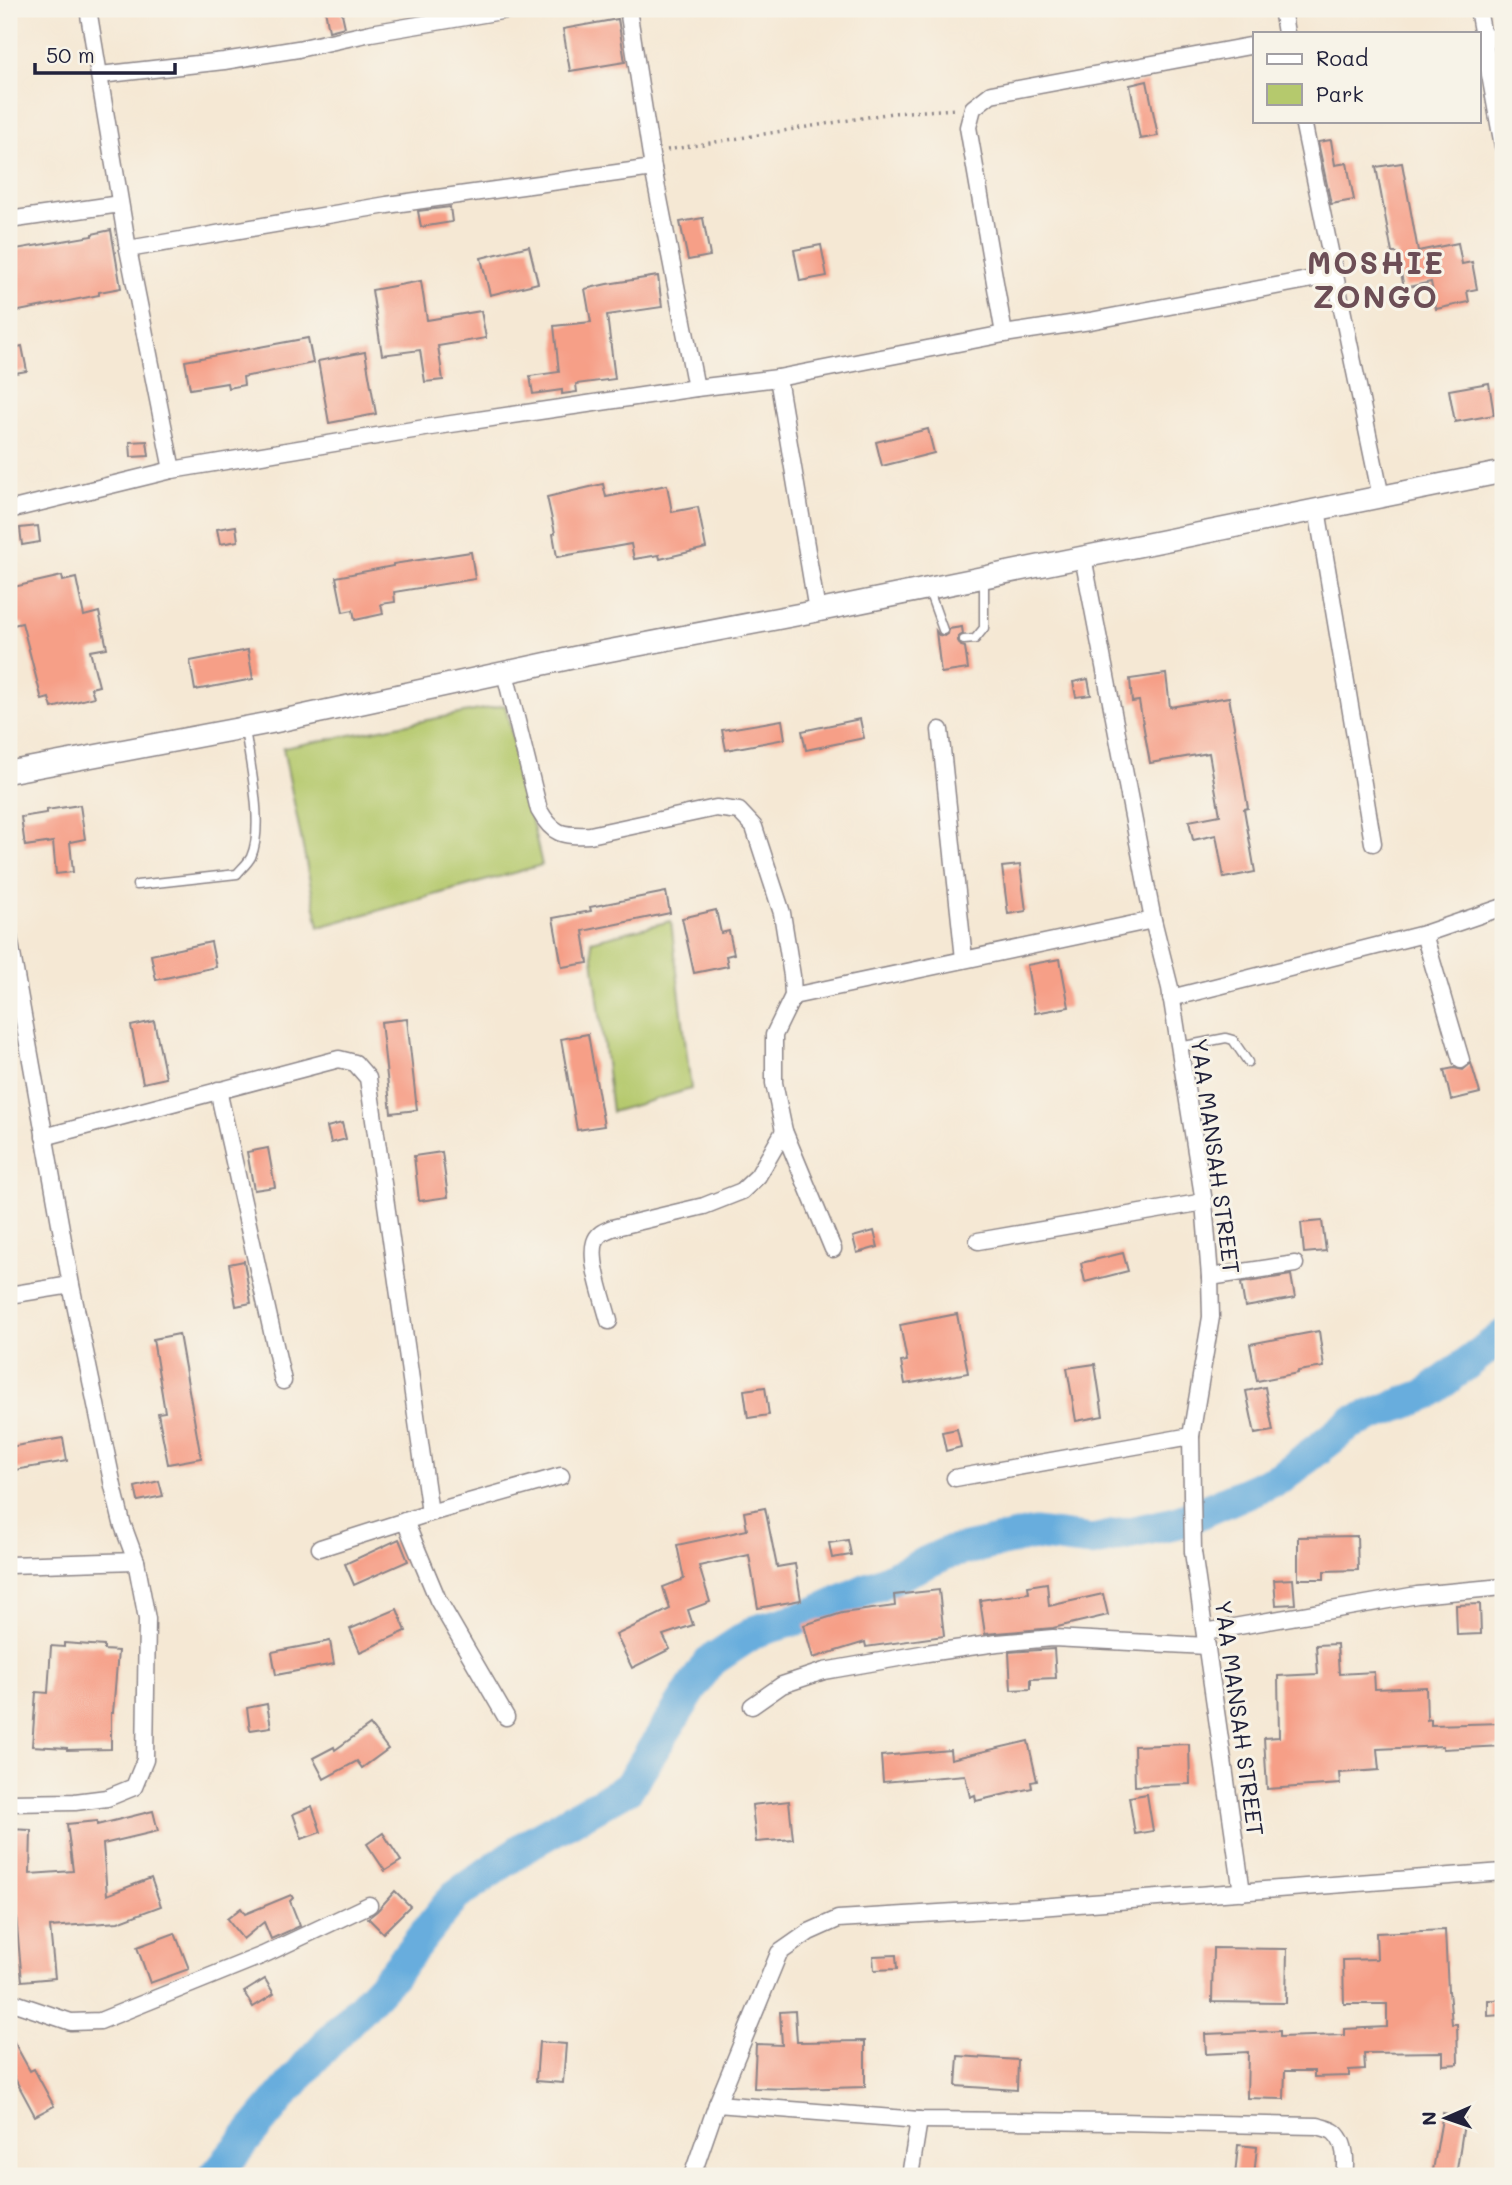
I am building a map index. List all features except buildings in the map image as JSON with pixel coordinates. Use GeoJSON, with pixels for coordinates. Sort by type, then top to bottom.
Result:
{"type":"FeatureCollection","features":[{"type":"Feature","properties":{"kind":"street"},"geometry":{"type":"LineString","coordinates":[[88,9],[128,249],[172,470]]}},
{"type":"Feature","properties":{"kind":"street"},"geometry":{"type":"LineString","coordinates":[[100,75],[224,61],[513,9]]}},
{"type":"Feature","properties":{"kind":"street"},"geometry":{"type":"LineString","coordinates":[[628,9],[651,161],[696,388]]}},
{"type":"Feature","properties":{"kind":"street"},"geometry":{"type":"LineString","coordinates":[[1282,9],[1286,32]]}},
{"type":"Feature","properties":{"kind":"street"},"geometry":{"type":"LineString","coordinates":[[1478,9],[1503,146]]}},
{"type":"Feature","properties":{"kind":"street"},"geometry":{"type":"LineString","coordinates":[[1483,38],[1503,37]]}},
{"type":"Feature","properties":{"kind":"street"},"geometry":{"type":"LineString","coordinates":[[1004,334],[968,127],[973,108],[991,94],[1253,45]]}},
{"type":"Feature","properties":{"kind":"street"},"geometry":{"type":"LineString","coordinates":[[1303,122],[1381,497]]}},
{"type":"Feature","properties":{"kind":"street"},"geometry":{"type":"LineString","coordinates":[[128,249],[651,161]]}},
{"type":"Feature","properties":{"kind":"street"},"geometry":{"type":"LineString","coordinates":[[9,220],[120,204]]}},
{"type":"Feature","properties":{"kind":"street"},"geometry":{"type":"LineString","coordinates":[[9,510],[172,470],[445,425],[778,378],[1334,275]]}},
{"type":"Feature","properties":{"kind":"street"},"geometry":{"type":"LineString","coordinates":[[778,378],[817,611]]}},
{"type":"Feature","properties":{"kind":"street"},"geometry":{"type":"LineString","coordinates":[[9,772],[245,728],[1503,472]]}},
{"type":"Feature","properties":{"kind":"street"},"geometry":{"type":"LineString","coordinates":[[1317,509],[1373,843]]}},
{"type":"Feature","properties":{"kind":"street","name":"YAA MANSAH STREET"},"geometry":{"type":"LineString","coordinates":[[1083,556],[1153,919],[1171,998],[1204,1202],[1211,1317],[1191,1436],[1193,1552],[1242,1892]]}},
{"type":"Feature","properties":{"kind":"street"},"geometry":{"type":"LineString","coordinates":[[505,673],[539,810],[553,830],[573,836],[590,835],[716,808],[739,811],[754,827],[762,844],[782,914],[792,976],[793,996],[774,1035],[774,1083],[784,1130],[833,1249]]}},
{"type":"Feature","properties":{"kind":"street"},"geometry":{"type":"LineString","coordinates":[[940,730],[964,960]]}},
{"type":"Feature","properties":{"kind":"street"},"geometry":{"type":"LineString","coordinates":[[1171,998],[1424,934],[1503,907]]}},
{"type":"Feature","properties":{"kind":"street"},"geometry":{"type":"LineString","coordinates":[[793,996],[1153,919]]}},
{"type":"Feature","properties":{"kind":"street"},"geometry":{"type":"LineString","coordinates":[[1424,934],[1461,1060]]}},
{"type":"Feature","properties":{"kind":"street"},"geometry":{"type":"LineString","coordinates":[[9,937],[12,969],[71,1285],[116,1498],[136,1561],[147,1619],[145,1760],[134,1787],[107,1798],[75,1802],[9,1803]]}},
{"type":"Feature","properties":{"kind":"street"},"geometry":{"type":"LineString","coordinates":[[44,1137],[339,1059],[355,1063],[368,1078],[430,1513]]}},
{"type":"Feature","properties":{"kind":"street"},"geometry":{"type":"LineString","coordinates":[[218,1090],[283,1381]]}},
{"type":"Feature","properties":{"kind":"street"},"geometry":{"type":"LineString","coordinates":[[609,1321],[593,1257],[595,1241],[600,1233],[704,1206],[742,1191],[758,1176],[784,1130]]}},
{"type":"Feature","properties":{"kind":"street"},"geometry":{"type":"LineString","coordinates":[[978,1241],[1204,1202]]}},
{"type":"Feature","properties":{"kind":"street"},"geometry":{"type":"LineString","coordinates":[[1210,1277],[1295,1264]]}},
{"type":"Feature","properties":{"kind":"street"},"geometry":{"type":"LineString","coordinates":[[9,1295],[71,1285]]}},
{"type":"Feature","properties":{"kind":"street"},"geometry":{"type":"LineString","coordinates":[[954,1478],[1191,1436]]}},
{"type":"Feature","properties":{"kind":"street"},"geometry":{"type":"LineString","coordinates":[[320,1548],[561,1476]]}},
{"type":"Feature","properties":{"kind":"street"},"geometry":{"type":"LineString","coordinates":[[404,1521],[438,1600],[506,1717]]}},
{"type":"Feature","properties":{"kind":"street"},"geometry":{"type":"LineString","coordinates":[[9,1565],[136,1561]]}},
{"type":"Feature","properties":{"kind":"street"},"geometry":{"type":"LineString","coordinates":[[752,1706],[782,1685],[824,1671],[927,1653],[1053,1638],[1206,1639],[1417,1595],[1503,1587]]}},
{"type":"Feature","properties":{"kind":"street"},"geometry":{"type":"LineString","coordinates":[[692,2176],[717,2105],[779,1953],[809,1932],[838,1919],[1503,1872]]}},
{"type":"Feature","properties":{"kind":"street"},"geometry":{"type":"LineString","coordinates":[[9,2001],[71,2022],[100,2021],[263,1955],[369,1905]]}},
{"type":"Feature","properties":{"kind":"street"},"geometry":{"type":"LineString","coordinates":[[717,2105],[919,2120],[1318,2126],[1333,2130],[1342,2143],[1346,2166],[1344,2176]]}},
{"type":"Feature","properties":{"kind":"street"},"geometry":{"type":"LineString","coordinates":[[910,2176],[919,2120]]}},
{"type":"Feature","properties":{"kind":"lane"},"geometry":{"type":"LineString","coordinates":[[964,640],[975,639],[984,628],[984,577]]}},
{"type":"Feature","properties":{"kind":"lane"},"geometry":{"type":"LineString","coordinates":[[928,589],[943,630]]}},
{"type":"Feature","properties":{"kind":"lane"},"geometry":{"type":"LineString","coordinates":[[137,885],[237,874],[250,858],[256,837],[256,810],[245,728]]}},
{"type":"Feature","properties":{"kind":"lane"},"geometry":{"type":"LineString","coordinates":[[1179,1047],[1226,1038],[1233,1040],[1248,1062]]}},
{"type":"Feature","properties":{"kind":"path"},"geometry":{"type":"LineString","coordinates":[[651,161],[691,145],[892,113],[973,108]]}},
{"type":"Feature","properties":{"kind":"green space"},"geometry":{"type":"Polygon","coordinates":[[[505,705],[542,865],[319,927],[283,748],[505,705]]]}},
{"type":"Feature","properties":{"kind":"green space"},"geometry":{"type":"Polygon","coordinates":[[[671,921],[691,1089],[612,1112],[591,941],[671,921]]]}},
{"type":"Feature","properties":{"kind":"waterway"},"geometry":{"type":"LineString","coordinates":[[215,2176],[311,2061],[392,1975],[455,1896],[532,1842],[628,1788],[709,1662],[756,1631],[808,1616],[947,1553],[1034,1534],[1092,1541],[1179,1522],[1282,1477],[1351,1423],[1426,1395],[1503,1336]]}},
{"type":"Feature","properties":{"kind":"district","name":"MOSHIE ZONGO"},"geometry":{"type":"Point","coordinates":[1376,279]}}]}
